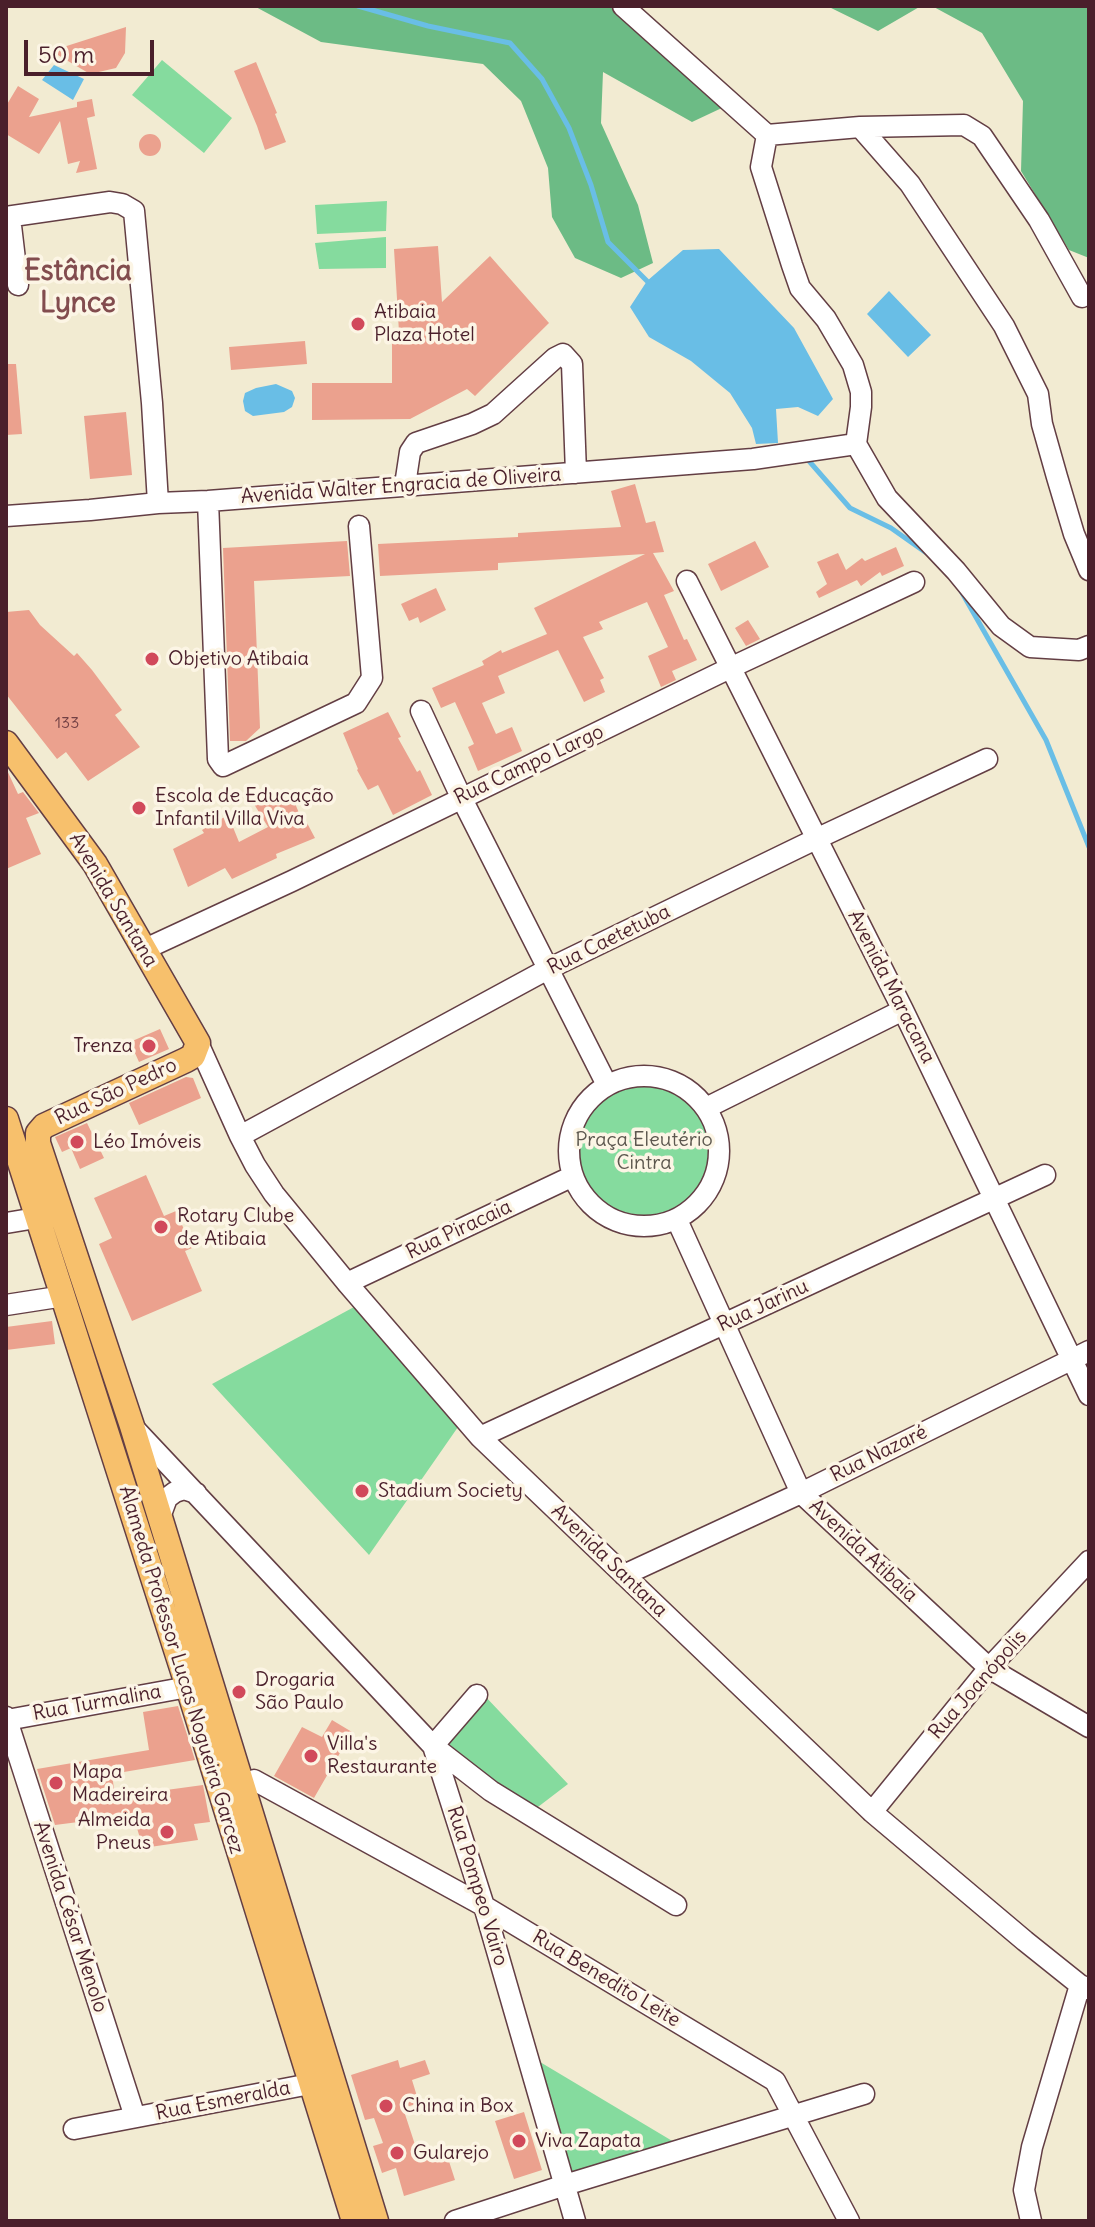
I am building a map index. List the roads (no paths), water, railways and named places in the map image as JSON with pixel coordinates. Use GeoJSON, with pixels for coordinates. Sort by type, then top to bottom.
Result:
{"type":"FeatureCollection","features":[{"type":"Feature","properties":{"kind":"main road","name":"Avenida Santana"},"geometry":{"type":"LineString","coordinates":[[6,743],[95,864],[197,1056]]}},
{"type":"Feature","properties":{"kind":"main road","name":"Rua São Pedro"},"geometry":{"type":"LineString","coordinates":[[38,1143],[38,1133],[52,1121],[197,1056]]}},
{"type":"Feature","properties":{"kind":"main road"},"geometry":{"type":"LineString","coordinates":[[6,1110],[42,1122],[52,1121]]}},
{"type":"Feature","properties":{"kind":"main road","name":"Alameda Professor Lucas Nogueira Garcez"},"geometry":{"type":"LineString","coordinates":[[6,1119],[188,1687],[354,2221]]}},
{"type":"Feature","properties":{"kind":"main road","name":"Alameda Professor Lucas Nogueira Garcez"},"geometry":{"type":"LineString","coordinates":[[38,1143],[245,1777],[376,2221]]}},
{"type":"Feature","properties":{"kind":"main road"},"geometry":{"type":"LineString","coordinates":[[97,1405],[132,1426]]}},
{"type":"Feature","properties":{"kind":"street"},"geometry":{"type":"LineString","coordinates":[[623,6],[767,135],[860,127],[964,125],[982,136],[1039,220],[1082,297]]}},
{"type":"Feature","properties":{"kind":"street"},"geometry":{"type":"LineString","coordinates":[[860,127],[910,184],[1004,326],[1038,394],[1042,424],[1057,477],[1074,534],[1089,570]]}},
{"type":"Feature","properties":{"kind":"street"},"geometry":{"type":"LineString","coordinates":[[767,135],[761,167],[800,288],[826,319],[853,365],[861,392],[856,444],[887,498],[956,571],[1001,626],[1030,647],[1079,650],[1089,646]]}},
{"type":"Feature","properties":{"kind":"street"},"geometry":{"type":"LineString","coordinates":[[18,285],[8,217],[110,202],[134,211],[158,503]]}},
{"type":"Feature","properties":{"kind":"street"},"geometry":{"type":"LineString","coordinates":[[405,485],[410,452],[416,443],[493,414],[563,354],[572,364],[576,473]]}},
{"type":"Feature","properties":{"kind":"street","name":"Avenida Walter Engracia de Oliveira"},"geometry":{"type":"LineString","coordinates":[[6,516],[576,473],[796,454],[856,444]]}},
{"type":"Feature","properties":{"kind":"street"},"geometry":{"type":"LineString","coordinates":[[208,501],[218,759],[223,766],[356,703],[372,678],[359,526]]}},
{"type":"Feature","properties":{"kind":"street","name":"Avenida Maracana"},"geometry":{"type":"LineString","coordinates":[[687,581],[995,1198],[1080,1355],[1089,1395]]}},
{"type":"Feature","properties":{"kind":"street","name":"Rua Campo Largo"},"geometry":{"type":"LineString","coordinates":[[143,950],[914,582]]}},
{"type":"Feature","properties":{"kind":"street"},"geometry":{"type":"LineString","coordinates":[[421,711],[461,797],[606,1083]]}},
{"type":"Feature","properties":{"kind":"street","name":"Rua Caetetuba"},"geometry":{"type":"LineString","coordinates":[[240,1136],[548,969],[987,759]]}},
{"type":"Feature","properties":{"kind":"street"},"geometry":{"type":"LineString","coordinates":[[708,1107],[903,1010]]}},
{"type":"Feature","properties":{"kind":"street","name":"Avenida Santana"},"geometry":{"type":"LineString","coordinates":[[197,1056],[255,1165],[274,1194],[480,1437],[872,1812],[1084,1987]]}},
{"type":"Feature","properties":{"kind":"street"},"geometry":{"type":"LineString","coordinates":[[634,1077],[658,1077],[680,1085],[708,1107],[720,1141],[719,1165],[711,1187],[697,1206],[677,1220],[655,1227],[631,1226],[608,1219],[590,1204],[571,1177],[570,1139],[577,1116],[606,1083],[634,1077]]}},
{"type":"Feature","properties":{"kind":"street","name":"Rua Jarinu"},"geometry":{"type":"LineString","coordinates":[[480,1437],[1045,1175]]}},
{"type":"Feature","properties":{"kind":"street","name":"Rua Piracaia"},"geometry":{"type":"LineString","coordinates":[[347,1283],[571,1177]]}},
{"type":"Feature","properties":{"kind":"street"},"geometry":{"type":"LineString","coordinates":[[6,1223],[36,1218]]}},
{"type":"Feature","properties":{"kind":"street","name":"Avenida Atibaia"},"geometry":{"type":"LineString","coordinates":[[677,1220],[801,1493],[989,1668],[1089,1727]]}},
{"type":"Feature","properties":{"kind":"street"},"geometry":{"type":"LineString","coordinates":[[6,1305],[64,1296]]}},
{"type":"Feature","properties":{"kind":"street","name":"Rua Nazaré"},"geometry":{"type":"LineString","coordinates":[[624,1575],[801,1493],[1080,1355]]}},
{"type":"Feature","properties":{"kind":"street","name":"Rua Pompeo Vairo"},"geometry":{"type":"LineString","coordinates":[[132,1426],[433,1746],[484,1906],[575,2221]]}},
{"type":"Feature","properties":{"kind":"street"},"geometry":{"type":"LineString","coordinates":[[160,1517],[167,1498],[175,1492],[184,1489],[196,1493]]}},
{"type":"Feature","properties":{"kind":"street","name":"Rua Joanópolis"},"geometry":{"type":"LineString","coordinates":[[872,1812],[989,1668],[1089,1561]]}},
{"type":"Feature","properties":{"kind":"street","name":"Rua Turmalina"},"geometry":{"type":"LineString","coordinates":[[6,1718],[188,1687]]}},
{"type":"Feature","properties":{"kind":"street"},"geometry":{"type":"LineString","coordinates":[[477,1695],[433,1746],[491,1791],[676,1905]]}},
{"type":"Feature","properties":{"kind":"street","name":"Avenida César Menolo"},"geometry":{"type":"LineString","coordinates":[[6,1718],[135,2117]]}},
{"type":"Feature","properties":{"kind":"street"},"geometry":{"type":"LineString","coordinates":[[219,1793],[245,1777]]}},
{"type":"Feature","properties":{"kind":"street","name":"Rua Benedito Leite"},"geometry":{"type":"LineString","coordinates":[[245,1777],[484,1906],[775,2081],[849,2221]]}},
{"type":"Feature","properties":{"kind":"street"},"geometry":{"type":"LineString","coordinates":[[1031,2221],[1024,2190],[1032,2147],[1084,1987]]}},
{"type":"Feature","properties":{"kind":"street","name":"Rua Esmeralda"},"geometry":{"type":"LineString","coordinates":[[74,2129],[310,2084]]}},
{"type":"Feature","properties":{"kind":"street"},"geometry":{"type":"LineString","coordinates":[[455,2221],[864,2094]]}},
{"type":"Feature","properties":{"kind":"water"},"geometry":{"type":"Polygon","coordinates":[[[54,65],[84,79],[73,100],[42,80],[54,65]]]}},
{"type":"Feature","properties":{"kind":"water"},"geometry":{"type":"Polygon","coordinates":[[[719,249],[794,328],[833,399],[818,416],[798,407],[776,409],[778,443],[756,444],[752,428],[730,393],[691,361],[649,337],[630,307],[647,281],[683,250],[719,249]]]}},
{"type":"Feature","properties":{"kind":"water"},"geometry":{"type":"Polygon","coordinates":[[[889,291],[931,335],[908,357],[867,314],[889,291]]]}},
{"type":"Feature","properties":{"kind":"water"},"geometry":{"type":"Polygon","coordinates":[[[276,384],[292,391],[295,398],[292,407],[284,412],[253,416],[245,411],[245,393],[276,384]]]}},
{"type":"Feature","properties":{"kind":"waterway"},"geometry":{"type":"LineString","coordinates":[[358,6],[428,26],[510,43],[542,79],[569,128],[608,242],[647,281]]}},
{"type":"Feature","properties":{"kind":"waterway"},"geometry":{"type":"LineString","coordinates":[[809,461],[850,508],[891,528],[925,552]]}},
{"type":"Feature","properties":{"kind":"waterway"},"geometry":{"type":"LineString","coordinates":[[961,591],[1046,740],[1089,847]]}},
{"type":"Feature","properties":{"kind":"place","name":"Atibaia Plaza Hotel"},"geometry":{"type":"Point","coordinates":[358,324]}},
{"type":"Feature","properties":{"kind":"place","name":"Objetivo Atibaia"},"geometry":{"type":"Point","coordinates":[152,659]}},
{"type":"Feature","properties":{"kind":"place","name":"Escola de Educação Infantil Villa Viva"},"geometry":{"type":"Point","coordinates":[139,808]}},
{"type":"Feature","properties":{"kind":"place","name":"Trenza"},"geometry":{"type":"Point","coordinates":[149,1046]}},
{"type":"Feature","properties":{"kind":"place","name":"Léo Imóveis"},"geometry":{"type":"Point","coordinates":[77,1142]}},
{"type":"Feature","properties":{"kind":"place","name":"Rotary Clube de Atibaia"},"geometry":{"type":"Point","coordinates":[161,1227]}},
{"type":"Feature","properties":{"kind":"place","name":"Stadium Society"},"geometry":{"type":"Point","coordinates":[362,1491]}},
{"type":"Feature","properties":{"kind":"place","name":"Drogaria São Paulo"},"geometry":{"type":"Point","coordinates":[239,1692]}},
{"type":"Feature","properties":{"kind":"place","name":"Villa's Restaurante"},"geometry":{"type":"Point","coordinates":[311,1756]}},
{"type":"Feature","properties":{"kind":"place","name":"Mapa Madeireira"},"geometry":{"type":"Point","coordinates":[56,1783]}},
{"type":"Feature","properties":{"kind":"place","name":"Almeida Pneus"},"geometry":{"type":"Point","coordinates":[167,1832]}},
{"type":"Feature","properties":{"kind":"place","name":"China in Box"},"geometry":{"type":"Point","coordinates":[386,2106]}},
{"type":"Feature","properties":{"kind":"place","name":"Viva Zapata"},"geometry":{"type":"Point","coordinates":[519,2141]}},
{"type":"Feature","properties":{"kind":"place","name":"Gularejo"},"geometry":{"type":"Point","coordinates":[397,2153]}},
{"type":"Feature","properties":{"kind":"district","name":"Estância Lynce"},"geometry":{"type":"Point","coordinates":[78,288]}},
{"type":"Feature","properties":{"kind":"park label","name":"Praça Eleutério Cintra"},"geometry":{"type":"Point","coordinates":[644,1152]}}]}
